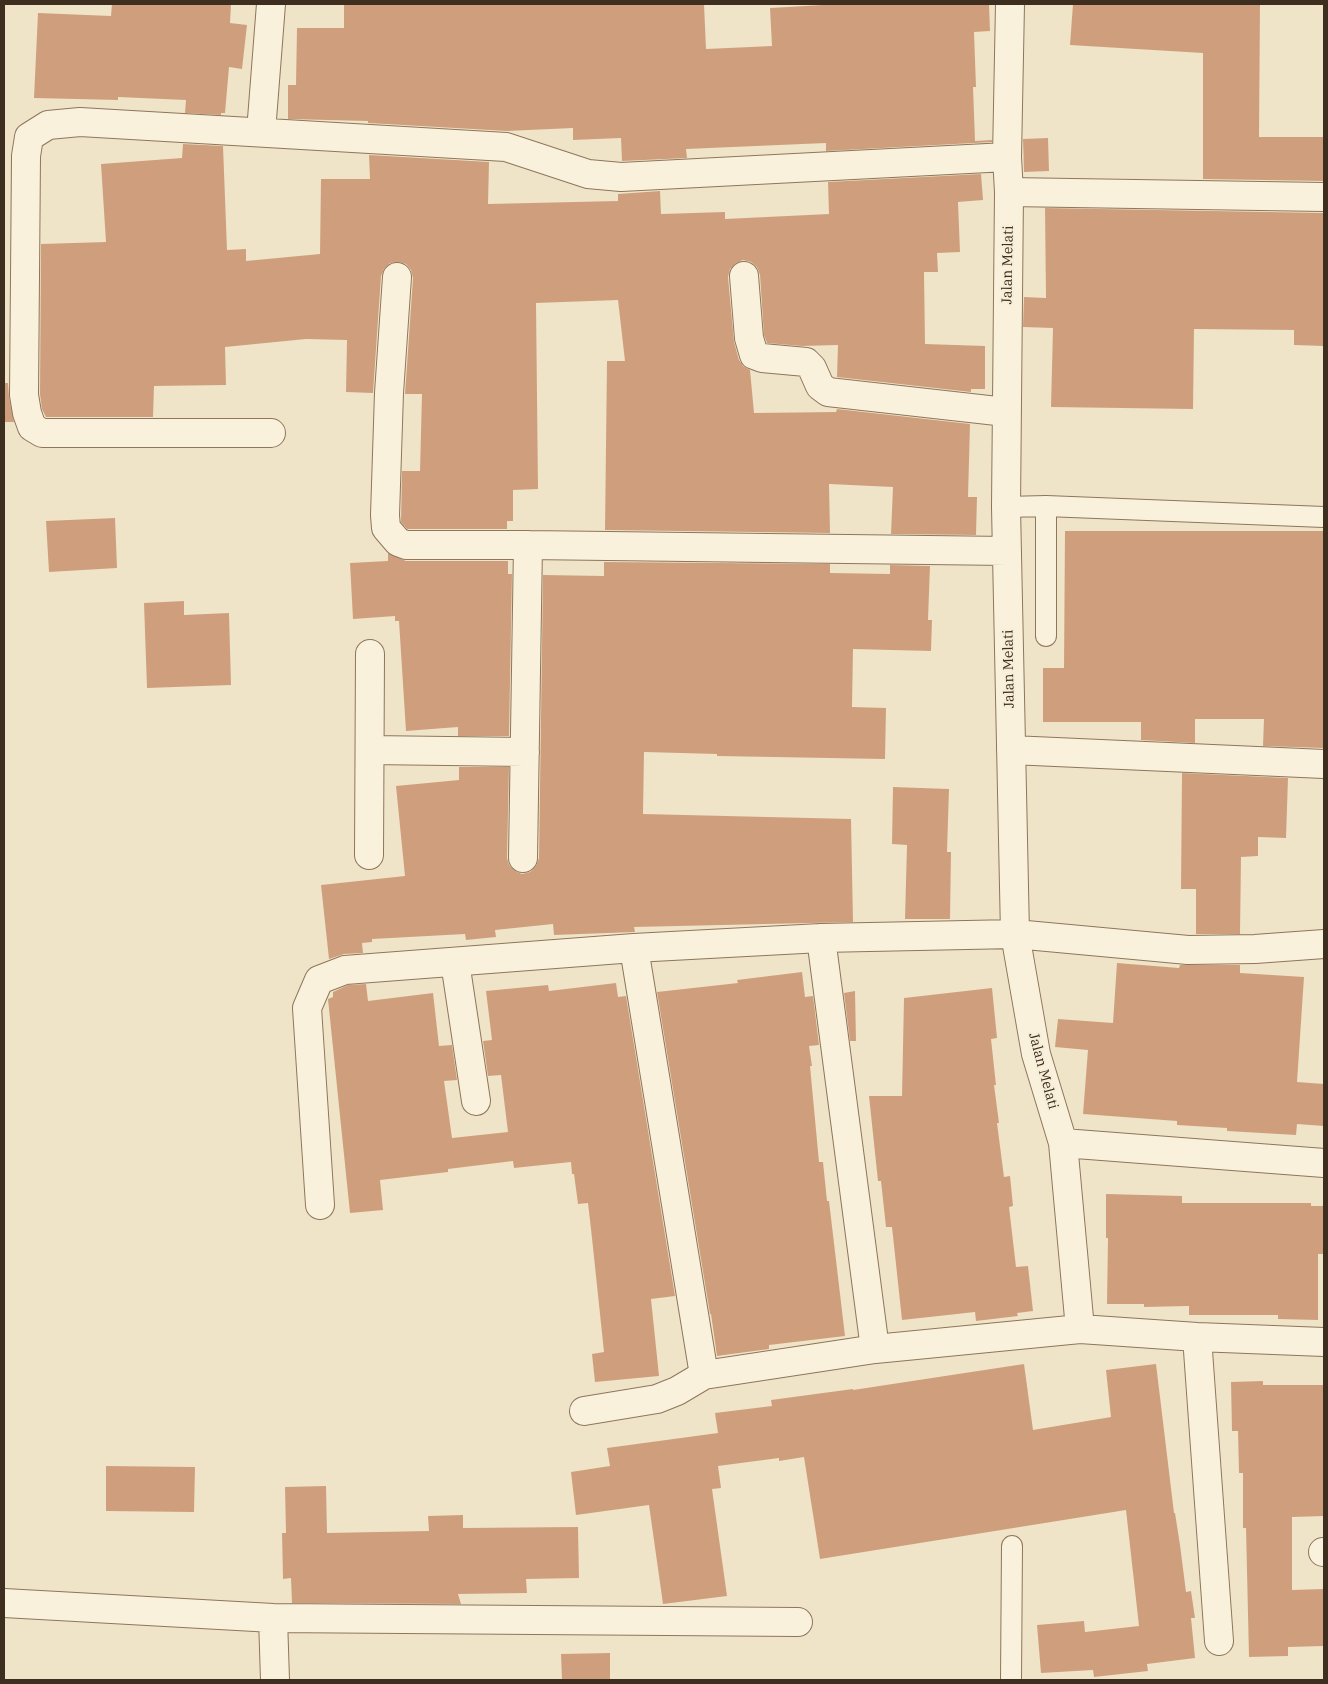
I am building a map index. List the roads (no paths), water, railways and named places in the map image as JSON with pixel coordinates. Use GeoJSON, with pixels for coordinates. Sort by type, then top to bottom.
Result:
{"type":"FeatureCollection","features":[{"type":"Feature","properties":{"kind":"street"},"geometry":{"type":"LineString","coordinates":[[261,132],[271,4]]}},
{"type":"Feature","properties":{"kind":"street","name":"Jalan Melati"},"geometry":{"type":"LineString","coordinates":[[1010,4],[1007,157],[1009,192],[1006,507],[1015,934],[1036,1054],[1063,1143],[1080,1329]]}},
{"type":"Feature","properties":{"kind":"street"},"geometry":{"type":"LineString","coordinates":[[271,433],[42,433],[32,427],[24,395],[26,156],[29,137],[48,124],[80,122],[506,147],[588,174],[621,177],[1007,157]]}},
{"type":"Feature","properties":{"kind":"street"},"geometry":{"type":"LineString","coordinates":[[1009,192],[1324,197]]}},
{"type":"Feature","properties":{"kind":"street"},"geometry":{"type":"LineString","coordinates":[[744,276],[749,338],[754,355],[762,358],[806,362],[812,368],[820,386],[828,392],[1006,412]]}},
{"type":"Feature","properties":{"kind":"street"},"geometry":{"type":"LineString","coordinates":[[397,277],[389,393],[385,515],[386,528],[398,542],[406,545],[1007,551]]}},
{"type":"Feature","properties":{"kind":"street"},"geometry":{"type":"LineString","coordinates":[[523,858],[528,545]]}},
{"type":"Feature","properties":{"kind":"street"},"geometry":{"type":"LineString","coordinates":[[369,854],[370,654]]}},
{"type":"Feature","properties":{"kind":"street"},"geometry":{"type":"LineString","coordinates":[[370,750],[525,752]]}},
{"type":"Feature","properties":{"kind":"street"},"geometry":{"type":"LineString","coordinates":[[1011,750],[1324,764]]}},
{"type":"Feature","properties":{"kind":"street"},"geometry":{"type":"LineString","coordinates":[[320,1205],[307,1008],[320,980],[345,970],[634,948],[821,938],[1015,934],[1188,950],[1254,949],[1324,944]]}},
{"type":"Feature","properties":{"kind":"street"},"geometry":{"type":"LineString","coordinates":[[821,938],[875,1349]]}},
{"type":"Feature","properties":{"kind":"street"},"geometry":{"type":"LineString","coordinates":[[634,948],[704,1375]]}},
{"type":"Feature","properties":{"kind":"street"},"geometry":{"type":"LineString","coordinates":[[455,962],[476,1101]]}},
{"type":"Feature","properties":{"kind":"street"},"geometry":{"type":"LineString","coordinates":[[1063,1143],[1324,1163]]}},
{"type":"Feature","properties":{"kind":"street"},"geometry":{"type":"LineString","coordinates":[[584,1411],[657,1399],[677,1391],[704,1375],[875,1349],[1080,1329],[1196,1337],[1324,1342]]}},
{"type":"Feature","properties":{"kind":"street"},"geometry":{"type":"LineString","coordinates":[[1196,1337],[1219,1642]]}},
{"type":"Feature","properties":{"kind":"street"},"geometry":{"type":"LineString","coordinates":[[4,1603],[273,1618],[798,1622]]}},
{"type":"Feature","properties":{"kind":"street"},"geometry":{"type":"LineString","coordinates":[[273,1618],[275,1680]]}},
{"type":"Feature","properties":{"kind":"lane"},"geometry":{"type":"LineString","coordinates":[[1046,506],[1046,636]]}},
{"type":"Feature","properties":{"kind":"lane"},"geometry":{"type":"LineString","coordinates":[[1006,507],[1046,506],[1324,517]]}},
{"type":"Feature","properties":{"kind":"lane"},"geometry":{"type":"LineString","coordinates":[[1011,1680],[1012,1546]]}}]}
